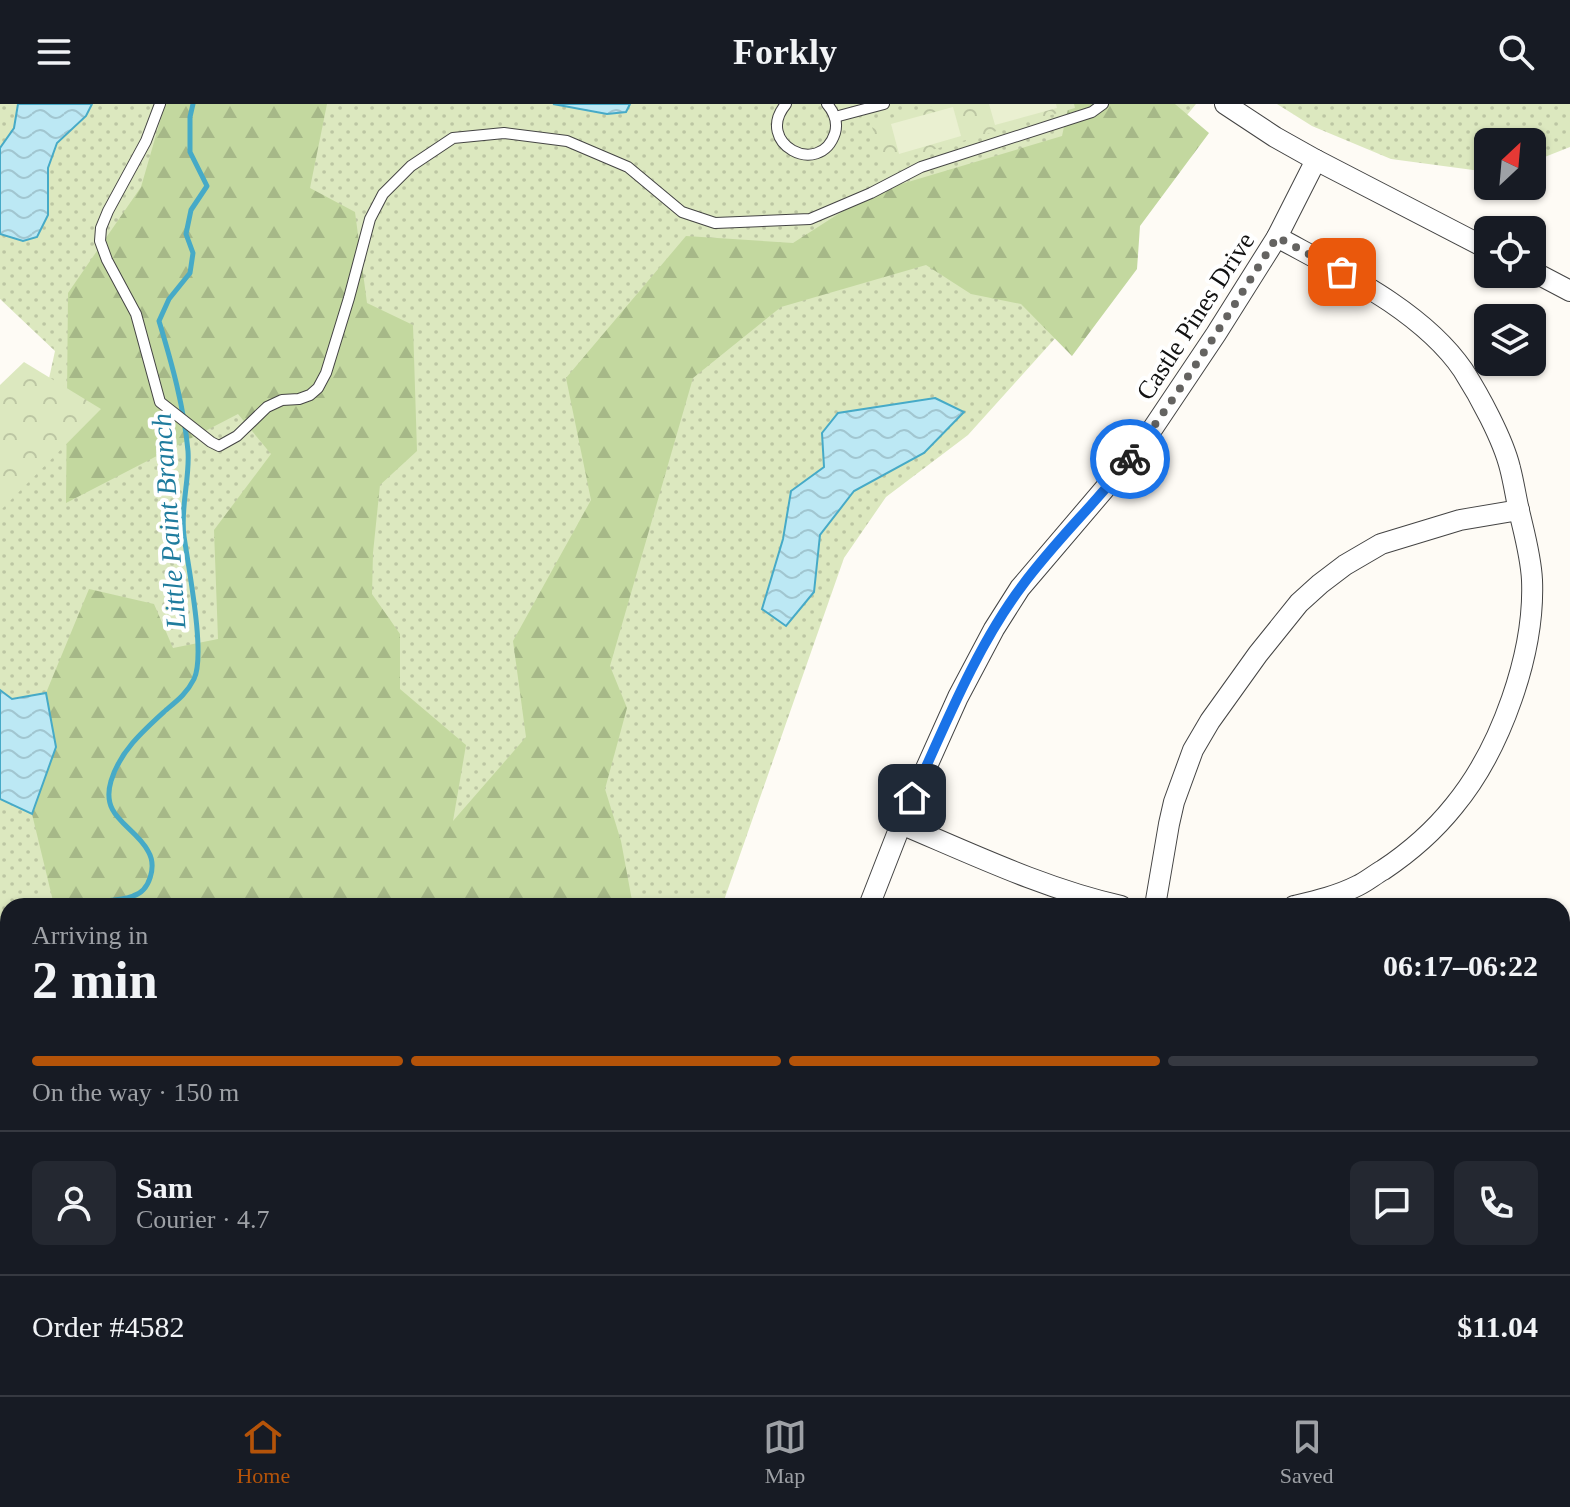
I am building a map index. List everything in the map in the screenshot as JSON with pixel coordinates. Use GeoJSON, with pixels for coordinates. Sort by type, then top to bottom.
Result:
{"type":"FeatureCollection","features":[{"type":"Feature","properties":{"kind":"street"},"geometry":{"type":"LineString","coordinates":[[1225,104],[1316,160],[1474,242]]}},
{"type":"Feature","properties":{"kind":"street","name":"Castle Pines Drive"},"geometry":{"type":"LineString","coordinates":[[872,898],[901,824],[958,697],[994,629],[1020,588],[1153,428],[1277,237],[1316,160]]}},
{"type":"Feature","properties":{"kind":"street"},"geometry":{"type":"LineString","coordinates":[[1277,237],[1363,284],[1398,308],[1433,336],[1462,368],[1510,465],[1532,580],[1527,649],[1504,719],[1475,776],[1435,827],[1407,853],[1357,886],[1324,898]]}},
{"type":"Feature","properties":{"kind":"street"},"geometry":{"type":"LineString","coordinates":[[1546,278],[1570,291]]}},
{"type":"Feature","properties":{"kind":"street"},"geometry":{"type":"LineString","coordinates":[[1156,898],[1172,813],[1193,750],[1258,654],[1299,603],[1345,565],[1381,544],[1460,520],[1519,510]]}},
{"type":"Feature","properties":{"kind":"street"},"geometry":{"type":"LineString","coordinates":[[901,824],[1061,889],[1093,898]]}},
{"type":"Feature","properties":{"kind":"lane"},"geometry":{"type":"LineString","coordinates":[[160,104],[146,141],[108,211],[100,241],[136,314],[160,402],[219,446],[237,436],[267,407],[282,400],[310,395],[318,388],[340,328],[370,219],[383,194],[411,166],[453,138],[504,133],[567,141],[628,167],[682,212],[715,223],[810,219],[921,167],[1092,112],[1103,104]]}},
{"type":"Feature","properties":{"kind":"lane"},"geometry":{"type":"LineString","coordinates":[[786,104],[778,115],[778,135],[791,151],[811,155],[820,152],[834,137],[835,117],[827,104]]}},
{"type":"Feature","properties":{"kind":"lane"},"geometry":{"type":"LineString","coordinates":[[835,117],[884,104]]}},
{"type":"Feature","properties":{"kind":"green space"},"geometry":{"type":"Polygon","coordinates":[[[0,104],[1196,104],[1138,175],[1086,304],[968,435],[886,497],[844,558],[725,898],[0,898],[0,496],[31,461],[55,351],[0,299],[0,104]]]}},
{"type":"Feature","properties":{"kind":"green space"},"geometry":{"type":"Polygon","coordinates":[[[165,104],[327,104],[310,188],[355,212],[367,303],[413,325],[417,451],[380,485],[372,594],[400,634],[400,689],[466,745],[453,821],[526,737],[513,641],[591,500],[566,378],[686,236],[793,243],[871,193],[1062,136],[1069,104],[1175,104],[1209,133],[1140,226],[1137,269],[1072,356],[1021,304],[971,294],[926,265],[781,307],[693,378],[610,666],[627,708],[605,789],[621,841],[632,898],[52,898],[32,814],[56,747],[46,693],[89,589],[154,604],[173,648],[218,639],[214,530],[271,454],[238,414],[66,503],[68,293],[141,187],[165,104]]]}},
{"type":"Feature","properties":{"kind":"green space"},"geometry":{"type":"Polygon","coordinates":[[[939,104],[1074,104],[1075,108],[884,164],[871,124],[939,104]]]}},
{"type":"Feature","properties":{"kind":"green space"},"geometry":{"type":"Polygon","coordinates":[[[989,104],[1056,104],[1057,108],[995,125],[989,104]]]}},
{"type":"Feature","properties":{"kind":"green space"},"geometry":{"type":"Polygon","coordinates":[[[1277,104],[1570,104],[1570,147],[1546,156],[1546,128],[1474,128],[1474,170],[1391,159],[1312,126],[1277,104]]]}},
{"type":"Feature","properties":{"kind":"green space"},"geometry":{"type":"Polygon","coordinates":[[[953,107],[961,136],[899,154],[891,124],[953,107]]]}},
{"type":"Feature","properties":{"kind":"green space"},"geometry":{"type":"Polygon","coordinates":[[[24,362],[101,409],[0,511],[0,385],[24,362]]]}},
{"type":"Feature","properties":{"kind":"water"},"geometry":{"type":"Polygon","coordinates":[[[18,104],[92,104],[86,116],[57,143],[48,168],[48,215],[37,237],[23,241],[0,234],[0,148],[14,128],[18,104]]]}},
{"type":"Feature","properties":{"kind":"water"},"geometry":{"type":"Polygon","coordinates":[[[553,104],[630,104],[626,112],[607,114],[553,104]]]}},
{"type":"Feature","properties":{"kind":"water"},"geometry":{"type":"Polygon","coordinates":[[[935,398],[964,412],[924,453],[854,491],[820,535],[814,592],[786,626],[762,609],[783,539],[791,491],[824,467],[822,433],[838,413],[935,398]]]}},
{"type":"Feature","properties":{"kind":"water"},"geometry":{"type":"Polygon","coordinates":[[[0,690],[12,699],[46,693],[56,747],[32,814],[0,799],[0,690]]]}},
{"type":"Feature","properties":{"kind":"waterway","name":"Little Paint Branch"},"geometry":{"type":"LineString","coordinates":[[124,898],[144,889],[152,864],[142,842],[114,813],[109,794],[111,781],[120,760],[141,733],[185,692],[194,679],[197,667],[195,610],[183,525],[188,451],[177,386],[159,321],[169,299],[190,273],[193,253],[186,234],[191,210],[207,186],[190,152],[193,104]]}},
{"type":"Feature","properties":{"kind":"way so far"},"geometry":{"type":"LineString","coordinates":[[1130,459],[1216,334],[1277,237],[1342,272]]}},
{"type":"Feature","properties":{"kind":"route"},"geometry":{"type":"LineString","coordinates":[[912,798],[958,697],[1020,588],[1130,459]]}}]}
